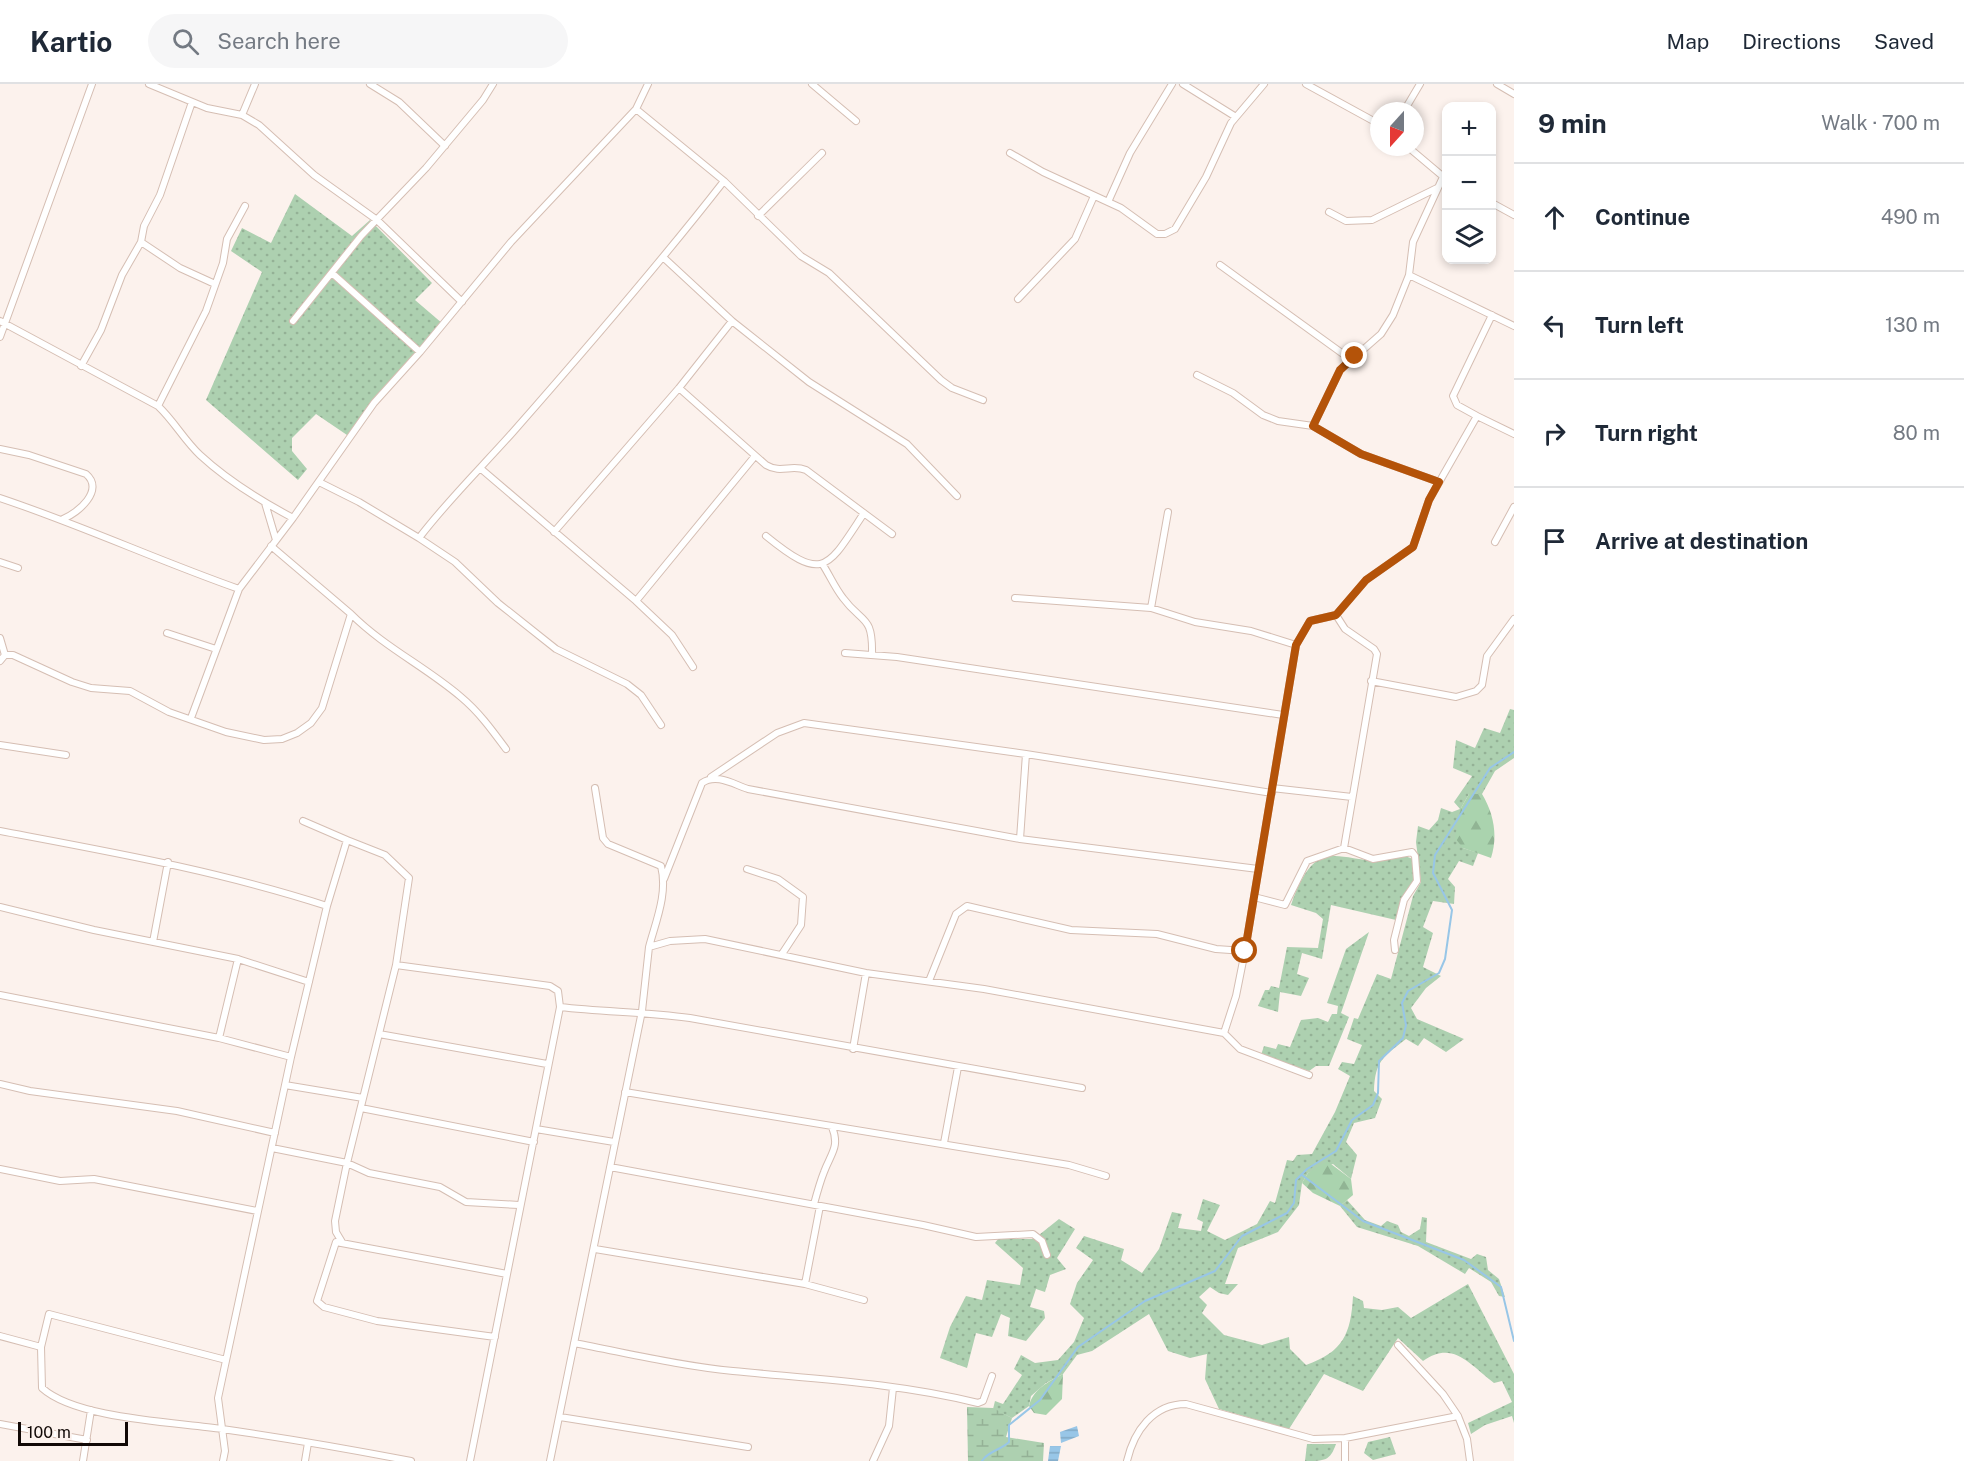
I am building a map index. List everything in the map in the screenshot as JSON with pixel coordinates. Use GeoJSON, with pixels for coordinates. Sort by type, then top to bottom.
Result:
{"type":"FeatureCollection","features":[{"type":"Feature","properties":{"kind":"street"},"geometry":{"type":"LineString","coordinates":[[0,337],[2,322],[92,84]]}},
{"type":"Feature","properties":{"kind":"street"},"geometry":{"type":"LineString","coordinates":[[149,84],[219,112],[242,115],[264,129],[308,170],[377,220],[462,302]]}},
{"type":"Feature","properties":{"kind":"street"},"geometry":{"type":"LineString","coordinates":[[242,115],[255,84]]}},
{"type":"Feature","properties":{"kind":"street"},"geometry":{"type":"LineString","coordinates":[[370,84],[399,102],[445,146]]}},
{"type":"Feature","properties":{"kind":"street"},"geometry":{"type":"LineString","coordinates":[[293,321],[333,274],[361,236],[445,146],[493,84]]}},
{"type":"Feature","properties":{"kind":"street"},"geometry":{"type":"LineString","coordinates":[[191,718],[239,589],[293,518],[374,403],[420,352],[511,242],[636,109],[648,84]]}},
{"type":"Feature","properties":{"kind":"street"},"geometry":{"type":"LineString","coordinates":[[812,84],[856,121]]}},
{"type":"Feature","properties":{"kind":"street"},"geometry":{"type":"LineString","coordinates":[[1108,202],[1130,153],[1172,84]]}},
{"type":"Feature","properties":{"kind":"street"},"geometry":{"type":"LineString","coordinates":[[1184,84],[1236,117]]}},
{"type":"Feature","properties":{"kind":"street"},"geometry":{"type":"LineString","coordinates":[[1010,153],[1108,202],[1133,216],[1157,234],[1171,232],[1206,177],[1236,117],[1264,84]]}},
{"type":"Feature","properties":{"kind":"street"},"geometry":{"type":"LineString","coordinates":[[1306,84],[1370,119]]}},
{"type":"Feature","properties":{"kind":"street"},"geometry":{"type":"LineString","coordinates":[[1409,102],[1420,84]]}},
{"type":"Feature","properties":{"kind":"street"},"geometry":{"type":"LineString","coordinates":[[1497,84],[1514,94]]}},
{"type":"Feature","properties":{"kind":"street"},"geometry":{"type":"LineString","coordinates":[[81,366],[98,337],[122,275],[141,242],[144,226],[160,195],[192,102]]}},
{"type":"Feature","properties":{"kind":"street"},"geometry":{"type":"LineString","coordinates":[[636,109],[724,181],[801,256],[830,273],[941,380],[952,388],[983,400]]}},
{"type":"Feature","properties":{"kind":"street"},"geometry":{"type":"LineString","coordinates":[[758,216],[822,153]]}},
{"type":"Feature","properties":{"kind":"street"},"geometry":{"type":"LineString","coordinates":[[1418,156],[1442,176]]}},
{"type":"Feature","properties":{"kind":"street"},"geometry":{"type":"LineString","coordinates":[[419,538],[460,487],[480,468],[664,258],[724,181]]}},
{"type":"Feature","properties":{"kind":"street"},"geometry":{"type":"LineString","coordinates":[[1313,426],[1340,370],[1381,334],[1393,315],[1409,275],[1413,242],[1442,181]]}},
{"type":"Feature","properties":{"kind":"street"},"geometry":{"type":"LineString","coordinates":[[1329,212],[1346,221],[1372,220],[1438,188]]}},
{"type":"Feature","properties":{"kind":"street"},"geometry":{"type":"LineString","coordinates":[[1018,299],[1075,238],[1094,196]]}},
{"type":"Feature","properties":{"kind":"street"},"geometry":{"type":"LineString","coordinates":[[1496,205],[1514,214]]}},
{"type":"Feature","properties":{"kind":"street"},"geometry":{"type":"LineString","coordinates":[[158,406],[206,311],[223,262],[227,239],[245,206]]}},
{"type":"Feature","properties":{"kind":"street"},"geometry":{"type":"LineString","coordinates":[[141,242],[180,268],[215,284]]}},
{"type":"Feature","properties":{"kind":"street"},"geometry":{"type":"LineString","coordinates":[[664,258],[732,321],[831,397],[846,403],[907,444],[957,496]]}},
{"type":"Feature","properties":{"kind":"street"},"geometry":{"type":"LineString","coordinates":[[1220,266],[1350,359]]}},
{"type":"Feature","properties":{"kind":"street"},"geometry":{"type":"LineString","coordinates":[[333,274],[420,352]]}},
{"type":"Feature","properties":{"kind":"street"},"geometry":{"type":"LineString","coordinates":[[1409,275],[1514,326]]}},
{"type":"Feature","properties":{"kind":"street"},"geometry":{"type":"LineString","coordinates":[[1491,315],[1453,396],[1457,405],[1514,434]]}},
{"type":"Feature","properties":{"kind":"street"},"geometry":{"type":"LineString","coordinates":[[554,531],[679,388],[732,321]]}},
{"type":"Feature","properties":{"kind":"street"},"geometry":{"type":"LineString","coordinates":[[2,322],[158,406],[175,422],[200,455],[265,503],[293,518]]}},
{"type":"Feature","properties":{"kind":"street"},"geometry":{"type":"LineString","coordinates":[[1197,375],[1233,393],[1263,415],[1278,421],[1313,426],[1361,454],[1439,482]]}},
{"type":"Feature","properties":{"kind":"street"},"geometry":{"type":"LineString","coordinates":[[679,388],[755,456],[774,470],[798,466],[806,470],[892,534]]}},
{"type":"Feature","properties":{"kind":"street"},"geometry":{"type":"LineString","coordinates":[[1224,1033],[1236,996],[1245,951],[1296,645],[1310,621],[1336,615],[1366,580],[1413,547],[1429,500],[1477,416]]}},
{"type":"Feature","properties":{"kind":"street"},"geometry":{"type":"LineString","coordinates":[[0,449],[29,455],[86,474],[91,478],[93,484],[88,498],[78,511],[63,519]]}},
{"type":"Feature","properties":{"kind":"street"},"geometry":{"type":"LineString","coordinates":[[636,601],[755,456]]}},
{"type":"Feature","properties":{"kind":"street"},"geometry":{"type":"LineString","coordinates":[[480,468],[636,601],[672,635],[693,667]]}},
{"type":"Feature","properties":{"kind":"street"},"geometry":{"type":"LineString","coordinates":[[318,482],[359,502],[455,562],[498,603],[556,649],[627,684],[641,695],[661,725]]}},
{"type":"Feature","properties":{"kind":"street"},"geometry":{"type":"LineString","coordinates":[[0,498],[63,519],[185,570],[239,589]]}},
{"type":"Feature","properties":{"kind":"street"},"geometry":{"type":"LineString","coordinates":[[265,503],[274,543],[368,631],[460,697],[486,722],[506,749]]}},
{"type":"Feature","properties":{"kind":"street"},"geometry":{"type":"LineString","coordinates":[[1495,542],[1514,507]]}},
{"type":"Feature","properties":{"kind":"street"},"geometry":{"type":"LineString","coordinates":[[1151,608],[1168,512]]}},
{"type":"Feature","properties":{"kind":"street"},"geometry":{"type":"LineString","coordinates":[[766,536],[801,562],[813,566],[823,565],[836,555],[864,513]]}},
{"type":"Feature","properties":{"kind":"street"},"geometry":{"type":"LineString","coordinates":[[0,562],[18,567]]}},
{"type":"Feature","properties":{"kind":"street"},"geometry":{"type":"LineString","coordinates":[[823,565],[843,598],[865,619],[873,638],[872,655]]}},
{"type":"Feature","properties":{"kind":"street"},"geometry":{"type":"LineString","coordinates":[[1015,598],[1151,608],[1195,622],[1251,631],[1296,645]]}},
{"type":"Feature","properties":{"kind":"street"},"geometry":{"type":"LineString","coordinates":[[5,655],[25,658],[72,682],[91,688],[130,691],[170,712],[226,732],[264,740],[282,739],[297,733],[311,723],[322,708],[351,614]]}},
{"type":"Feature","properties":{"kind":"street"},"geometry":{"type":"LineString","coordinates":[[1336,615],[1345,629],[1376,651],[1344,848]]}},
{"type":"Feature","properties":{"kind":"street"},"geometry":{"type":"LineString","coordinates":[[1371,681],[1456,697],[1476,691],[1482,684],[1487,656],[1514,619]]}},
{"type":"Feature","properties":{"kind":"street"},"geometry":{"type":"LineString","coordinates":[[167,633],[216,649]]}},
{"type":"Feature","properties":{"kind":"street"},"geometry":{"type":"LineString","coordinates":[[0,638],[5,655]]}},
{"type":"Feature","properties":{"kind":"street"},"geometry":{"type":"LineString","coordinates":[[846,653],[1283,715]]}},
{"type":"Feature","properties":{"kind":"street"},"geometry":{"type":"LineString","coordinates":[[0,661],[5,655]]}},
{"type":"Feature","properties":{"kind":"street"},"geometry":{"type":"LineString","coordinates":[[550,1461],[642,1011],[649,947],[664,879],[702,783],[777,734],[804,723],[1272,790],[1352,796]]}},
{"type":"Feature","properties":{"kind":"street"},"geometry":{"type":"LineString","coordinates":[[0,745],[66,755]]}},
{"type":"Feature","properties":{"kind":"street"},"geometry":{"type":"LineString","coordinates":[[1020,839],[1026,754]]}},
{"type":"Feature","properties":{"kind":"street"},"geometry":{"type":"LineString","coordinates":[[709,778],[748,789],[1020,839],[1258,869]]}},
{"type":"Feature","properties":{"kind":"street"},"geometry":{"type":"LineString","coordinates":[[595,788],[603,838],[614,848],[661,866],[664,879]]}},
{"type":"Feature","properties":{"kind":"street"},"geometry":{"type":"LineString","coordinates":[[303,821],[385,855],[409,878],[396,965],[335,1221],[336,1232],[342,1242]]}},
{"type":"Feature","properties":{"kind":"street"},"geometry":{"type":"LineString","coordinates":[[0,831],[138,859],[168,862],[255,882],[327,906]]}},
{"type":"Feature","properties":{"kind":"street"},"geometry":{"type":"LineString","coordinates":[[224,1461],[225,1451],[218,1398],[291,1057],[327,906],[347,840]]}},
{"type":"Feature","properties":{"kind":"street"},"geometry":{"type":"LineString","coordinates":[[1254,897],[1285,905],[1307,861],[1344,848],[1374,859],[1408,852],[1415,856],[1418,881],[1404,900],[1394,940],[1395,950]]}},
{"type":"Feature","properties":{"kind":"street"},"geometry":{"type":"LineString","coordinates":[[153,942],[168,862]]}},
{"type":"Feature","properties":{"kind":"street"},"geometry":{"type":"LineString","coordinates":[[747,869],[778,879],[803,897],[801,925],[782,954]]}},
{"type":"Feature","properties":{"kind":"street"},"geometry":{"type":"LineString","coordinates":[[929,981],[956,914],[967,906],[1071,930],[1157,934],[1216,949],[1245,951]]}},
{"type":"Feature","properties":{"kind":"street"},"geometry":{"type":"LineString","coordinates":[[0,907],[238,959],[309,982]]}},
{"type":"Feature","properties":{"kind":"street"},"geometry":{"type":"LineString","coordinates":[[649,947],[670,941],[705,939],[866,973],[929,981],[1224,1033],[1240,1049],[1309,1075]]}},
{"type":"Feature","properties":{"kind":"street"},"geometry":{"type":"LineString","coordinates":[[219,1038],[238,959]]}},
{"type":"Feature","properties":{"kind":"street"},"geometry":{"type":"LineString","coordinates":[[396,965],[550,986],[558,991],[560,1007],[470,1461]]}},
{"type":"Feature","properties":{"kind":"street"},"geometry":{"type":"LineString","coordinates":[[853,1049],[866,973]]}},
{"type":"Feature","properties":{"kind":"street"},"geometry":{"type":"LineString","coordinates":[[0,995],[219,1038],[291,1057]]}},
{"type":"Feature","properties":{"kind":"street"},"geometry":{"type":"LineString","coordinates":[[560,1007],[627,1014],[642,1011],[1082,1088]]}},
{"type":"Feature","properties":{"kind":"street"},"geometry":{"type":"LineString","coordinates":[[379,1034],[547,1064]]}},
{"type":"Feature","properties":{"kind":"street"},"geometry":{"type":"LineString","coordinates":[[944,1143],[958,1067]]}},
{"type":"Feature","properties":{"kind":"street"},"geometry":{"type":"LineString","coordinates":[[0,1084],[30,1091],[177,1111],[275,1133]]}},
{"type":"Feature","properties":{"kind":"street"},"geometry":{"type":"LineString","coordinates":[[285,1085],[363,1098]]}},
{"type":"Feature","properties":{"kind":"street"},"geometry":{"type":"LineString","coordinates":[[625,1092],[832,1127],[944,1143],[1069,1165],[1106,1176]]}},
{"type":"Feature","properties":{"kind":"street"},"geometry":{"type":"LineString","coordinates":[[361,1108],[488,1135],[534,1142]]}},
{"type":"Feature","properties":{"kind":"street"},"geometry":{"type":"LineString","coordinates":[[805,1284],[817,1205],[825,1170],[835,1151],[836,1138],[832,1127]]}},
{"type":"Feature","properties":{"kind":"street"},"geometry":{"type":"LineString","coordinates":[[536,1129],[614,1142]]}},
{"type":"Feature","properties":{"kind":"street"},"geometry":{"type":"LineString","coordinates":[[272,1148],[347,1163],[369,1173],[440,1187],[466,1202],[519,1205]]}},
{"type":"Feature","properties":{"kind":"street"},"geometry":{"type":"LineString","coordinates":[[610,1167],[976,1237],[1033,1234],[1042,1241],[1047,1255]]}},
{"type":"Feature","properties":{"kind":"street"},"geometry":{"type":"LineString","coordinates":[[0,1169],[60,1181],[94,1179],[257,1211]]}},
{"type":"Feature","properties":{"kind":"street"},"geometry":{"type":"LineString","coordinates":[[495,1336],[376,1321],[324,1307],[317,1300],[318,1291],[336,1242],[507,1274]]}},
{"type":"Feature","properties":{"kind":"street"},"geometry":{"type":"LineString","coordinates":[[595,1249],[805,1284],[864,1300]]}},
{"type":"Feature","properties":{"kind":"street"},"geometry":{"type":"LineString","coordinates":[[226,1360],[49,1314],[41,1347],[42,1388],[51,1396],[91,1410],[222,1429],[388,1459],[411,1461]]}},
{"type":"Feature","properties":{"kind":"street"},"geometry":{"type":"LineString","coordinates":[[0,1336],[41,1347]]}},
{"type":"Feature","properties":{"kind":"street"},"geometry":{"type":"LineString","coordinates":[[574,1343],[730,1371],[801,1376],[948,1395],[980,1403],[992,1376]]}},
{"type":"Feature","properties":{"kind":"street"},"geometry":{"type":"LineString","coordinates":[[1398,1345],[1443,1394],[1458,1416],[1467,1439],[1470,1461]]}},
{"type":"Feature","properties":{"kind":"street"},"geometry":{"type":"LineString","coordinates":[[873,1461],[889,1426],[894,1388]]}},
{"type":"Feature","properties":{"kind":"street"},"geometry":{"type":"LineString","coordinates":[[1127,1461],[1138,1431],[1154,1414],[1175,1404],[1186,1404],[1218,1412],[1305,1438],[1345,1438],[1458,1416]]}},
{"type":"Feature","properties":{"kind":"street"},"geometry":{"type":"LineString","coordinates":[[83,1461],[91,1410]]}},
{"type":"Feature","properties":{"kind":"street"},"geometry":{"type":"LineString","coordinates":[[560,1418],[748,1447]]}},
{"type":"Feature","properties":{"kind":"street"},"geometry":{"type":"LineString","coordinates":[[0,1424],[87,1440]]}},
{"type":"Feature","properties":{"kind":"street"},"geometry":{"type":"LineString","coordinates":[[1345,1438],[1345,1461]]}},
{"type":"Feature","properties":{"kind":"street"},"geometry":{"type":"LineString","coordinates":[[305,1461],[308,1443]]}},
{"type":"Feature","properties":{"kind":"green space"},"geometry":{"type":"Polygon","coordinates":[[[295,194],[352,236],[370,220],[432,283],[415,300],[443,324],[347,435],[316,414],[292,438],[292,451],[307,469],[298,480],[206,400],[262,272],[231,251],[242,228],[271,243],[295,194]]]}},
{"type":"Feature","properties":{"kind":"green space"},"geometry":{"type":"Polygon","coordinates":[[[1510,709],[1514,710],[1514,758],[1495,771],[1482,794],[1469,794],[1461,808],[1463,848],[1478,853],[1473,866],[1459,861],[1448,879],[1455,887],[1454,904],[1433,901],[1423,927],[1433,933],[1423,967],[1441,976],[1426,988],[1411,1008],[1417,1019],[1464,1039],[1446,1052],[1424,1038],[1418,1046],[1406,1039],[1386,1055],[1376,1073],[1374,1091],[1382,1099],[1375,1118],[1354,1123],[1346,1142],[1357,1155],[1351,1179],[1333,1164],[1308,1173],[1302,1183],[1299,1205],[1278,1232],[1238,1248],[1225,1284],[1238,1284],[1228,1295],[1219,1293],[1210,1287],[1199,1297],[1207,1305],[1202,1313],[1224,1335],[1262,1345],[1289,1337],[1290,1349],[1306,1365],[1329,1354],[1343,1340],[1350,1321],[1353,1296],[1363,1301],[1364,1308],[1382,1310],[1398,1307],[1411,1318],[1468,1284],[1514,1374],[1514,1423],[1512,1416],[1485,1425],[1471,1434],[1468,1423],[1512,1402],[1502,1381],[1494,1383],[1468,1362],[1452,1354],[1434,1355],[1423,1361],[1398,1338],[1363,1391],[1324,1374],[1289,1429],[1219,1409],[1205,1379],[1207,1354],[1190,1358],[1168,1351],[1149,1314],[1092,1351],[1077,1355],[1063,1374],[1046,1383],[1031,1396],[1029,1406],[1012,1418],[993,1409],[995,1401],[1003,1404],[1022,1375],[1014,1369],[1021,1355],[1035,1363],[1058,1360],[1074,1342],[1084,1318],[1070,1304],[1077,1283],[1093,1260],[1076,1248],[1084,1236],[1124,1249],[1121,1260],[1142,1273],[1159,1249],[1172,1212],[1182,1214],[1178,1228],[1201,1231],[1203,1222],[1197,1219],[1203,1199],[1220,1205],[1207,1231],[1225,1240],[1257,1224],[1270,1201],[1275,1203],[1287,1160],[1293,1161],[1297,1155],[1312,1154],[1335,1112],[1350,1076],[1338,1069],[1342,1062],[1354,1064],[1362,1045],[1347,1039],[1354,1018],[1358,1019],[1377,974],[1391,979],[1413,896],[1421,882],[1416,842],[1418,826],[1429,830],[1438,820],[1441,808],[1452,812],[1460,809],[1454,802],[1472,776],[1453,768],[1456,740],[1475,748],[1484,728],[1500,733],[1510,709]]]}},
{"type":"Feature","properties":{"kind":"green space"},"geometry":{"type":"Polygon","coordinates":[[[1469,794],[1482,794],[1489,809],[1494,825],[1491,858],[1463,848],[1455,838],[1461,808],[1469,794]]]}},
{"type":"Feature","properties":{"kind":"green space"},"geometry":{"type":"Polygon","coordinates":[[[1336,856],[1384,860],[1405,856],[1413,859],[1415,883],[1408,888],[1396,920],[1331,905],[1322,959],[1302,953],[1297,974],[1309,978],[1301,996],[1280,992],[1278,1012],[1258,1006],[1265,990],[1269,990],[1271,986],[1279,988],[1287,947],[1318,948],[1323,919],[1316,913],[1291,905],[1302,880],[1313,865],[1324,858],[1336,856]]]}},
{"type":"Feature","properties":{"kind":"green space"},"geometry":{"type":"Polygon","coordinates":[[[1369,932],[1341,1013],[1349,1017],[1329,1066],[1316,1066],[1309,1071],[1261,1055],[1264,1046],[1276,1049],[1278,1044],[1290,1047],[1301,1020],[1318,1018],[1328,1022],[1332,1014],[1337,1014],[1338,1006],[1327,1003],[1346,949],[1369,932]]]}},
{"type":"Feature","properties":{"kind":"green space"},"geometry":{"type":"Polygon","coordinates":[[[1327,1161],[1351,1179],[1353,1195],[1340,1206],[1313,1193],[1302,1183],[1308,1173],[1327,1161]]]}},
{"type":"Feature","properties":{"kind":"green space"},"geometry":{"type":"Polygon","coordinates":[[[1347,1200],[1365,1220],[1381,1226],[1387,1221],[1398,1225],[1401,1232],[1409,1236],[1420,1229],[1422,1217],[1427,1218],[1426,1242],[1471,1259],[1477,1254],[1486,1257],[1488,1270],[1499,1279],[1505,1297],[1499,1296],[1491,1282],[1469,1268],[1465,1274],[1418,1246],[1357,1227],[1340,1206],[1347,1200]]]}},
{"type":"Feature","properties":{"kind":"green space"},"geometry":{"type":"Polygon","coordinates":[[[1059,1219],[1075,1229],[1057,1258],[1066,1269],[1050,1275],[1045,1292],[1036,1289],[1030,1307],[1044,1311],[1045,1318],[1026,1341],[1008,1336],[1010,1318],[1001,1314],[992,1337],[976,1333],[967,1368],[940,1358],[950,1327],[966,1296],[982,1300],[987,1280],[1020,1285],[1023,1268],[995,1243],[998,1239],[1034,1239],[1059,1219]]]}},
{"type":"Feature","properties":{"kind":"green space"},"geometry":{"type":"Polygon","coordinates":[[[1063,1374],[1062,1399],[1046,1415],[1034,1413],[1029,1406],[1034,1395],[1063,1374]]]}},
{"type":"Feature","properties":{"kind":"green space"},"geometry":{"type":"Polygon","coordinates":[[[967,1407],[993,1408],[1012,1418],[1006,1437],[1044,1443],[1043,1461],[968,1461],[967,1407]]]}},
{"type":"Feature","properties":{"kind":"green space"},"geometry":{"type":"Polygon","coordinates":[[[1390,1437],[1396,1454],[1373,1460],[1364,1453],[1368,1442],[1390,1437]]]}},
{"type":"Feature","properties":{"kind":"green space"},"geometry":{"type":"Polygon","coordinates":[[[1307,1444],[1336,1444],[1326,1459],[1305,1461],[1307,1444]]]}},
{"type":"Feature","properties":{"kind":"water"},"geometry":{"type":"Polygon","coordinates":[[[1077,1426],[1079,1436],[1061,1443],[1060,1432],[1077,1426]]]}},
{"type":"Feature","properties":{"kind":"water"},"geometry":{"type":"Polygon","coordinates":[[[1050,1446],[1061,1446],[1058,1461],[1048,1461],[1050,1446]]]}},
{"type":"Feature","properties":{"kind":"waterway"},"geometry":{"type":"LineString","coordinates":[[982,1461],[1009,1442],[1009,1425],[1040,1400],[1078,1347],[1145,1301],[1215,1271],[1242,1236],[1287,1213],[1294,1203],[1296,1180],[1307,1169],[1336,1151],[1352,1120],[1373,1105],[1378,1093],[1379,1061],[1403,1038],[1406,1025],[1402,1003],[1408,991],[1439,973],[1445,959],[1452,910],[1433,873],[1435,855],[1490,768],[1514,752]]}},
{"type":"Feature","properties":{"kind":"waterway"},"geometry":{"type":"LineString","coordinates":[[1302,1175],[1363,1221],[1464,1260],[1501,1287],[1514,1341]]}},
{"type":"Feature","properties":{"kind":"route"},"geometry":{"type":"LineString","coordinates":[[1245,951],[1296,645],[1310,621],[1336,615],[1366,580],[1413,547],[1429,500],[1439,482],[1376,461],[1334,440],[1313,426],[1340,370],[1355,356]]}}]}
